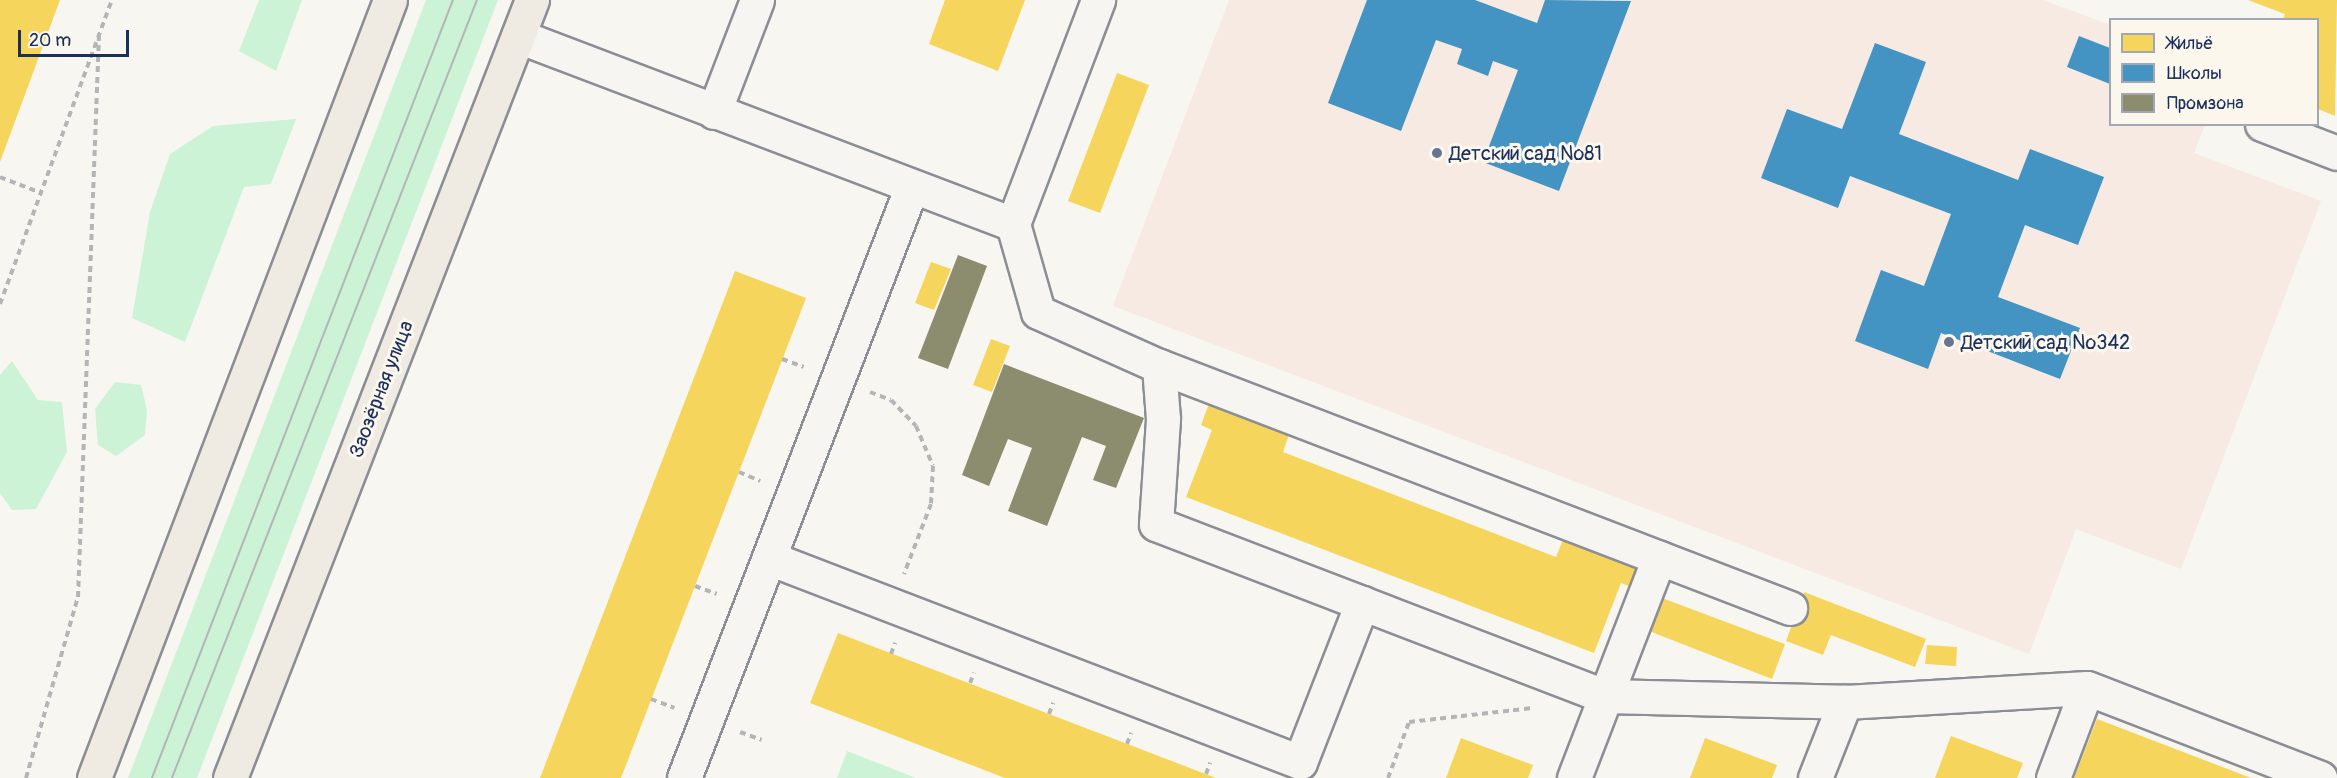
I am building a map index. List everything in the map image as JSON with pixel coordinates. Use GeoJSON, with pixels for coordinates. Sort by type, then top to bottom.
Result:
{"type":"FeatureCollection","features":[{"type":"Feature","properties":{"kind":"main road"},"geometry":{"type":"LineString","coordinates":[[94,778],[390,0]]}},
{"type":"Feature","properties":{"kind":"main road","name":"Заозёрная улица"},"geometry":{"type":"LineString","coordinates":[[230,778],[532,0]]}},
{"type":"Feature","properties":{"kind":"lane"},"geometry":{"type":"LineString","coordinates":[[714,112],[757,0]]}},
{"type":"Feature","properties":{"kind":"lane"},"geometry":{"type":"LineString","coordinates":[[1098,0],[1013,224],[1038,312],[1159,366],[1790,608]]}},
{"type":"Feature","properties":{"kind":"lane"},"geometry":{"type":"LineString","coordinates":[[518,36],[1013,224]]}},
{"type":"Feature","properties":{"kind":"lane"},"geometry":{"type":"LineString","coordinates":[[2267,126],[2337,153]]}},
{"type":"Feature","properties":{"kind":"lane"},"geometry":{"type":"LineString","coordinates":[[684,778],[912,186]]}},
{"type":"Feature","properties":{"kind":"lane"},"geometry":{"type":"LineString","coordinates":[[1159,366],[1163,419],[1156,524],[1605,696],[1845,702],[2087,688],[2320,778]]}},
{"type":"Feature","properties":{"kind":"lane"},"geometry":{"type":"LineString","coordinates":[[769,558],[1300,762],[1362,603]]}},
{"type":"Feature","properties":{"kind":"lane"},"geometry":{"type":"LineString","coordinates":[[1574,778],[1659,558]]}},
{"type":"Feature","properties":{"kind":"lane"},"geometry":{"type":"LineString","coordinates":[[2053,778],[2087,688]]}},
{"type":"Feature","properties":{"kind":"lane"},"geometry":{"type":"LineString","coordinates":[[1815,778],[1845,702]]}},
{"type":"Feature","properties":{"kind":"path"},"geometry":{"type":"LineString","coordinates":[[0,304],[112,0]]}},
{"type":"Feature","properties":{"kind":"path"},"geometry":{"type":"LineString","coordinates":[[26,778],[78,597],[99,35]]}},
{"type":"Feature","properties":{"kind":"path"},"geometry":{"type":"LineString","coordinates":[[0,177],[41,193]]}},
{"type":"Feature","properties":{"kind":"path"},"geometry":{"type":"LineString","coordinates":[[891,400],[916,426],[933,466],[931,504],[892,606]]}},
{"type":"Feature","properties":{"kind":"path"},"geometry":{"type":"LineString","coordinates":[[1388,778],[1409,722],[1538,707]]}},
{"type":"Feature","properties":{"kind":"shaded area","name":"Детский сад №342"},"geometry":{"type":"Polygon","coordinates":[[[1229,0],[2043,0],[2109,25],[2109,126],[2205,126],[2194,153],[2321,201],[2181,569],[2076,529],[2029,654],[1113,306],[1229,0]]]}},
{"type":"Feature","properties":{"kind":"green space"},"geometry":{"type":"Polygon","coordinates":[[[259,0],[302,0],[276,71],[239,51],[259,0]]]}},
{"type":"Feature","properties":{"kind":"green space"},"geometry":{"type":"Polygon","coordinates":[[[426,0],[498,0],[197,778],[128,778],[426,0]]]}},
{"type":"Feature","properties":{"kind":"green space"},"geometry":{"type":"Polygon","coordinates":[[[296,119],[271,184],[244,187],[185,342],[132,318],[150,212],[170,154],[213,126],[296,119]]]}},
{"type":"Feature","properties":{"kind":"green space"},"geometry":{"type":"Polygon","coordinates":[[[12,361],[38,400],[62,402],[67,452],[36,509],[12,510],[0,493],[0,375],[12,361]]]}},
{"type":"Feature","properties":{"kind":"green space"},"geometry":{"type":"Polygon","coordinates":[[[115,382],[141,385],[147,410],[145,435],[116,456],[98,445],[95,409],[115,382]]]}},
{"type":"Feature","properties":{"kind":"green space"},"geometry":{"type":"Polygon","coordinates":[[[847,751],[916,778],[837,778],[847,751]]]}},
{"type":"Feature","properties":{"kind":"building: Жильё"},"geometry":{"type":"Polygon","coordinates":[[[0,0],[60,0],[0,162],[0,0]]]}},
{"type":"Feature","properties":{"kind":"building: Жильё"},"geometry":{"type":"Polygon","coordinates":[[[945,0],[1025,0],[998,71],[929,44],[945,0]]]}},
{"type":"Feature","properties":{"kind":"building: Жильё"},"geometry":{"type":"Polygon","coordinates":[[[2248,0],[2337,0],[2335,116],[2319,109],[2319,18],[2284,18],[2285,14],[2248,0]]]}},
{"type":"Feature","properties":{"kind":"building: Жильё"},"geometry":{"type":"Polygon","coordinates":[[[1117,73],[1149,85],[1100,213],[1068,201],[1117,73]]]}},
{"type":"Feature","properties":{"kind":"building: Жильё"},"geometry":{"type":"Polygon","coordinates":[[[931,262],[951,269],[934,310],[915,303],[931,262]]]}},
{"type":"Feature","properties":{"kind":"building: Жильё"},"geometry":{"type":"Polygon","coordinates":[[[735,271],[806,298],[621,778],[540,778],[735,271]]]}},
{"type":"Feature","properties":{"kind":"building: Жильё"},"geometry":{"type":"Polygon","coordinates":[[[991,339],[1010,346],[992,392],[973,385],[991,339]]]}},
{"type":"Feature","properties":{"kind":"building: Жильё"},"geometry":{"type":"Polygon","coordinates":[[[1210,401],[1290,432],[1283,452],[1556,557],[1564,537],[1639,566],[1631,587],[1621,583],[1594,653],[1186,497],[1212,430],[1201,425],[1210,401]]]}},
{"type":"Feature","properties":{"kind":"building: Жильё"},"geometry":{"type":"Polygon","coordinates":[[[1804,592],[1926,639],[1915,667],[1831,635],[1823,655],[1786,641],[1804,592]]]}},
{"type":"Feature","properties":{"kind":"building: Жильё"},"geometry":{"type":"Polygon","coordinates":[[[1662,598],[1785,644],[1772,679],[1649,631],[1662,598]]]}},
{"type":"Feature","properties":{"kind":"building: Жильё"},"geometry":{"type":"Polygon","coordinates":[[[838,633],[1216,778],[1005,778],[810,703],[838,633]]]}},
{"type":"Feature","properties":{"kind":"building: Жильё"},"geometry":{"type":"Polygon","coordinates":[[[1927,645],[1957,647],[1956,666],[1925,664],[1927,645]]]}},
{"type":"Feature","properties":{"kind":"building: Жильё"},"geometry":{"type":"Polygon","coordinates":[[[2097,719],[2152,740],[2251,778],[2074,778],[2097,719]]]}},
{"type":"Feature","properties":{"kind":"building: Жильё"},"geometry":{"type":"Polygon","coordinates":[[[1951,736],[2023,763],[2017,778],[1935,778],[1951,736]]]}},
{"type":"Feature","properties":{"kind":"building: Жильё"},"geometry":{"type":"Polygon","coordinates":[[[1461,738],[1533,765],[1528,778],[1446,778],[1461,738]]]}},
{"type":"Feature","properties":{"kind":"building: Жильё"},"geometry":{"type":"Polygon","coordinates":[[[1705,738],[1777,765],[1772,778],[1690,778],[1705,738]]]}},
{"type":"Feature","properties":{"kind":"building: Школы"},"geometry":{"type":"Polygon","coordinates":[[[1367,0],[1475,0],[1537,23],[1545,0],[1631,1],[1559,191],[1483,162],[1518,70],[1493,61],[1488,76],[1457,64],[1462,49],[1436,40],[1401,131],[1328,103],[1367,0]]]}},
{"type":"Feature","properties":{"kind":"building: Школы"},"geometry":{"type":"Polygon","coordinates":[[[2079,36],[2109,48],[2109,84],[2067,67],[2079,36]]]}},
{"type":"Feature","properties":{"kind":"building: Школы"},"geometry":{"type":"Polygon","coordinates":[[[1875,43],[1926,62],[1899,134],[2018,180],[2030,149],[2104,177],[2078,245],[2025,225],[1998,297],[2080,328],[2060,379],[1941,333],[1928,369],[1855,341],[1881,270],[1924,286],[1951,214],[1850,176],[1838,208],[1761,178],[1787,109],[1842,129],[1875,43]]]}},
{"type":"Feature","properties":{"kind":"building: Промзона"},"geometry":{"type":"Polygon","coordinates":[[[958,255],[987,266],[948,369],[918,358],[958,255]]]}},
{"type":"Feature","properties":{"kind":"building: Промзона"},"geometry":{"type":"Polygon","coordinates":[[[1004,364],[1144,418],[1116,488],[1093,480],[1106,446],[1082,437],[1047,526],[1008,511],[1032,448],[1008,439],[989,486],[962,475],[1004,364]]]}},
{"type":"Feature","properties":{"kind":"tram line"},"geometry":{"type":"LineString","coordinates":[[152,778],[453,0]]}},
{"type":"Feature","properties":{"kind":"tram line"},"geometry":{"type":"LineString","coordinates":[[172,778],[477,0]]}},
{"type":"Feature","properties":{"kind":"place","name":"Детский сад №81"},"geometry":{"type":"Point","coordinates":[1437,153]}},
{"type":"Feature","properties":{"kind":"place","name":"Детский сад №342"},"geometry":{"type":"Point","coordinates":[1949,342]}}]}
